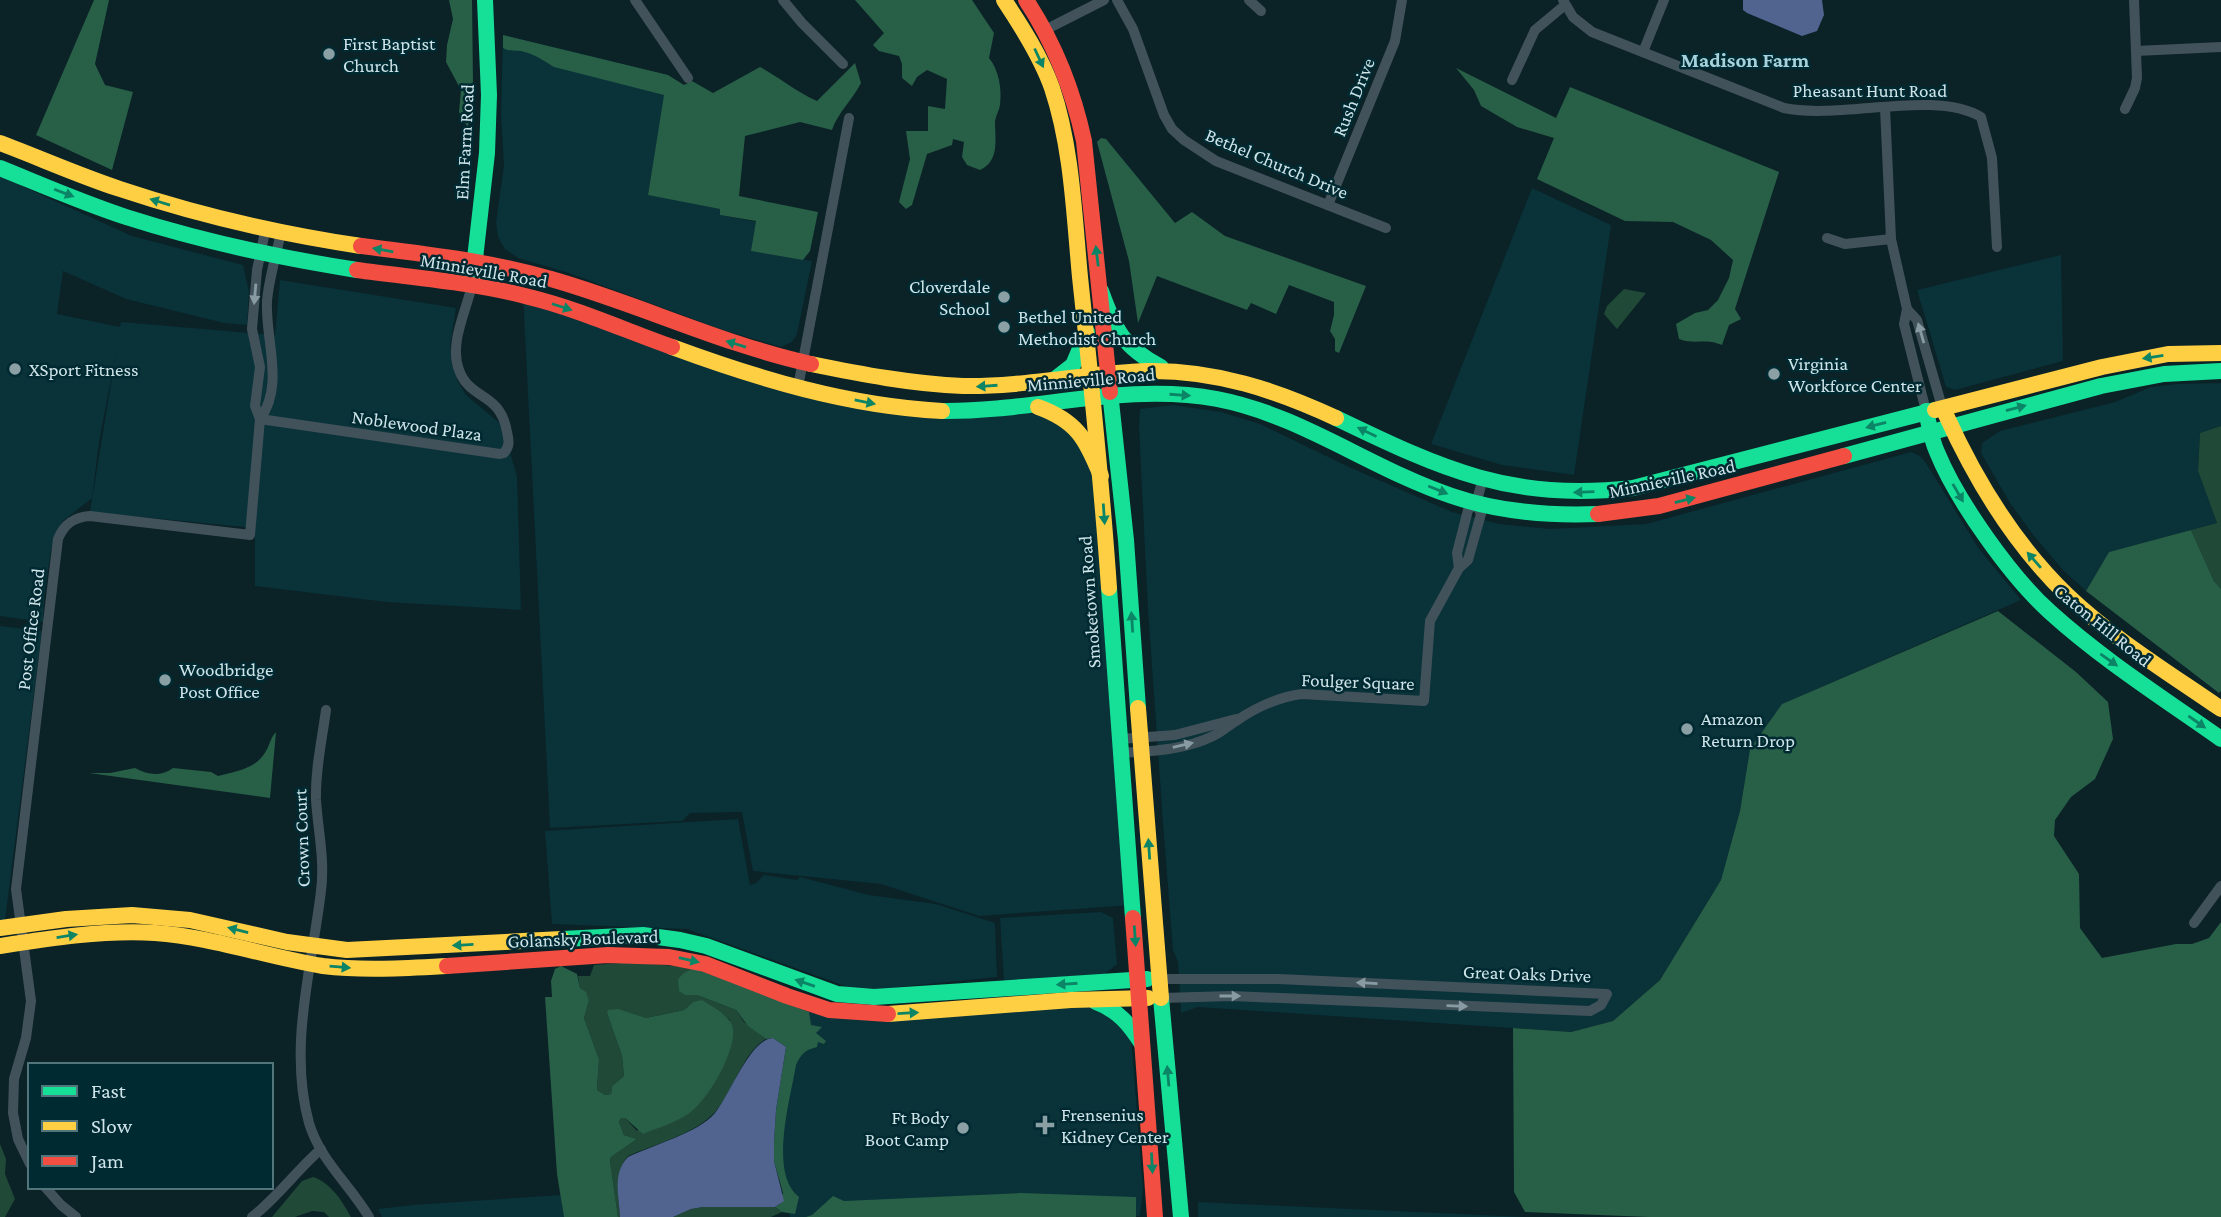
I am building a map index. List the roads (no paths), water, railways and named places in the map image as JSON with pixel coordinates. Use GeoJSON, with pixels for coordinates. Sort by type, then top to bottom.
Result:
{"type":"FeatureCollection","features":[{"type":"Feature","properties":{"kind":"main road","name":"Elm Farm Road"},"geometry":{"type":"LineString","coordinates":[[472,285],[485,184],[489,117],[485,0]]}},
{"type":"Feature","properties":{"kind":"main road","name":"Smoketown Road"},"geometry":{"type":"LineString","coordinates":[[1003,0],[1041,61],[1059,111],[1069,169],[1101,476],[1155,1217]]}},
{"type":"Feature","properties":{"kind":"main road"},"geometry":{"type":"LineString","coordinates":[[1026,0],[1067,74],[1084,141],[1112,395],[1181,1217]]}},
{"type":"Feature","properties":{"kind":"main road","name":"Minnieville Road"},"geometry":{"type":"LineString","coordinates":[[0,142],[129,193],[173,206],[395,252],[508,267],[568,284],[718,339],[802,362],[873,376],[953,386],[985,386],[1167,370],[1225,377],[1282,393],[1314,406],[1430,462],[1511,487],[1565,493],[1633,488],[2120,363],[2168,354],[2221,353]]}},
{"type":"Feature","properties":{"kind":"main road","name":"Minnieville Road"},"geometry":{"type":"LineString","coordinates":[[0,168],[128,217],[269,252],[365,271],[472,285],[523,295],[710,361],[798,387],[872,404],[928,411],[1031,405],[1112,395],[1182,394],[1250,407],[1281,417],[1424,485],[1476,503],[1512,511],[1560,516],[1629,512],[1699,496],[1930,431],[2129,380],[2188,371],[2221,371]]}},
{"type":"Feature","properties":{"kind":"main road"},"geometry":{"type":"LineString","coordinates":[[1101,290],[1113,324],[1123,341],[1142,358],[1167,370]]}},
{"type":"Feature","properties":{"kind":"main road"},"geometry":{"type":"LineString","coordinates":[[1055,379],[1076,362],[1087,332]]}},
{"type":"Feature","properties":{"kind":"main road"},"geometry":{"type":"LineString","coordinates":[[1031,405],[1053,412],[1074,424],[1087,441],[1101,476]]}},
{"type":"Feature","properties":{"kind":"main road","name":"Caton Hill Road"},"geometry":{"type":"LineString","coordinates":[[1934,409],[1950,426],[1993,505],[2041,569],[2093,617],[2221,709]]}},
{"type":"Feature","properties":{"kind":"main road","name":"Caton Hill Road"},"geometry":{"type":"LineString","coordinates":[[1934,409],[1930,431],[1936,451],[1955,488],[1982,530],[2021,582],[2048,611],[2098,653],[2221,739]]}},
{"type":"Feature","properties":{"kind":"main road","name":"Golansky Boulevard"},"geometry":{"type":"LineString","coordinates":[[0,928],[83,916],[146,915],[210,923],[312,947],[357,950],[643,935],[680,940],[732,955],[806,984],[845,995],[906,996],[1160,979]]}},
{"type":"Feature","properties":{"kind":"main road","name":"Golansky Boulevard"},"geometry":{"type":"LineString","coordinates":[[0,946],[75,934],[151,933],[215,943],[309,964],[376,969],[641,954],[687,959],[792,999],[842,1012],[870,1015],[1086,999],[1161,998]]}},
{"type":"Feature","properties":{"kind":"main road"},"geometry":{"type":"LineString","coordinates":[[581,938],[582,956]]}},
{"type":"Feature","properties":{"kind":"main road"},"geometry":{"type":"LineString","coordinates":[[842,1012],[845,995]]}},
{"type":"Feature","properties":{"kind":"main road"},"geometry":{"type":"LineString","coordinates":[[1086,999],[1104,1004],[1118,1013],[1129,1024],[1143,1046]]}},
{"type":"Feature","properties":{"kind":"street"},"geometry":{"type":"LineString","coordinates":[[635,0],[688,78]]}},
{"type":"Feature","properties":{"kind":"street"},"geometry":{"type":"LineString","coordinates":[[783,0],[843,64]]}},
{"type":"Feature","properties":{"kind":"street"},"geometry":{"type":"LineString","coordinates":[[1045,30],[1104,0]]}},
{"type":"Feature","properties":{"kind":"street","name":"Bethel Church Drive"},"geometry":{"type":"LineString","coordinates":[[1117,0],[1133,29],[1157,100],[1172,129],[1216,161],[1386,228]]}},
{"type":"Feature","properties":{"kind":"street"},"geometry":{"type":"LineString","coordinates":[[1249,0],[1261,10]]}},
{"type":"Feature","properties":{"kind":"street","name":"Rush Drive"},"geometry":{"type":"LineString","coordinates":[[1328,205],[1395,41],[1402,0]]}},
{"type":"Feature","properties":{"kind":"street"},"geometry":{"type":"LineString","coordinates":[[1643,52],[1664,0]]}},
{"type":"Feature","properties":{"kind":"street"},"geometry":{"type":"LineString","coordinates":[[2125,109],[2137,78],[2134,0]]}},
{"type":"Feature","properties":{"kind":"street"},"geometry":{"type":"LineString","coordinates":[[1511,80],[1535,30],[1564,3]]}},
{"type":"Feature","properties":{"kind":"street","name":"Pheasant Hunt Road"},"geometry":{"type":"LineString","coordinates":[[1564,3],[1582,26],[1784,108],[1812,111],[1945,105],[1959,107],[1981,117],[1992,158],[1997,247]]}},
{"type":"Feature","properties":{"kind":"street"},"geometry":{"type":"LineString","coordinates":[[2136,51],[2221,47]]}},
{"type":"Feature","properties":{"kind":"street"},"geometry":{"type":"LineString","coordinates":[[1885,107],[1891,239],[1907,309],[1904,324],[1934,409]]}},
{"type":"Feature","properties":{"kind":"street"},"geometry":{"type":"LineString","coordinates":[[798,387],[849,118]]}},
{"type":"Feature","properties":{"kind":"street"},"geometry":{"type":"LineString","coordinates":[[260,419],[255,406],[260,367],[252,329],[257,270],[269,252],[274,229]]}},
{"type":"Feature","properties":{"kind":"street"},"geometry":{"type":"LineString","coordinates":[[1827,238],[1846,244],[1891,239]]}},
{"type":"Feature","properties":{"kind":"street","name":"Noblewood Plaza"},"geometry":{"type":"LineString","coordinates":[[260,419],[444,447],[505,453],[509,444],[503,413],[472,388],[459,371],[456,348],[472,285]]}},
{"type":"Feature","properties":{"kind":"street"},"geometry":{"type":"LineString","coordinates":[[1907,309],[1917,320],[1934,409]]}},
{"type":"Feature","properties":{"kind":"street","name":"Post Office Road"},"geometry":{"type":"LineString","coordinates":[[20,925],[16,896],[17,870],[61,531],[73,520],[90,516],[250,535],[260,419]]}},
{"type":"Feature","properties":{"kind":"street","name":"Foulger Square"},"geometry":{"type":"LineString","coordinates":[[1121,746],[1181,746],[1206,739],[1277,699],[1302,694],[1424,701],[1430,621],[1459,568],[1468,560],[1481,514],[1476,503],[1483,480]]}},
{"type":"Feature","properties":{"kind":"street","name":"Crown Court"},"geometry":{"type":"LineString","coordinates":[[326,710],[316,783],[323,865],[309,964],[303,1028],[302,1086],[310,1126],[321,1149],[369,1217]]}},
{"type":"Feature","properties":{"kind":"street"},"geometry":{"type":"LineString","coordinates":[[2194,922],[2221,886]]}},
{"type":"Feature","properties":{"kind":"street"},"geometry":{"type":"LineString","coordinates":[[20,925],[31,1001],[26,1038],[14,1079],[13,1112],[18,1139],[28,1160]]}},
{"type":"Feature","properties":{"kind":"street","name":"Great Oaks Drive"},"geometry":{"type":"LineString","coordinates":[[1160,979],[1278,979],[1607,994],[1601,1005],[1590,1011],[1232,996],[1161,998]]}},
{"type":"Feature","properties":{"kind":"street"},"geometry":{"type":"LineString","coordinates":[[252,1217],[321,1149]]}},
{"type":"Feature","properties":{"kind":"street"},"geometry":{"type":"LineString","coordinates":[[48,1189],[76,1217]]}},
{"type":"Feature","properties":{"kind":"water"},"geometry":{"type":"Polygon","coordinates":[[[1743,0],[1822,0],[1824,15],[1817,31],[1802,36],[1747,13],[1743,10],[1743,0]]]}},
{"type":"Feature","properties":{"kind":"water"},"geometry":{"type":"Polygon","coordinates":[[[773,1038],[786,1047],[776,1110],[774,1143],[774,1161],[784,1201],[775,1207],[703,1207],[673,1217],[620,1217],[618,1177],[628,1157],[687,1133],[707,1120],[721,1105],[748,1057],[765,1041],[773,1038]]]}},
{"type":"Feature","properties":{"kind":"place","name":"First Baptist Church"},"geometry":{"type":"Point","coordinates":[329,54]}},
{"type":"Feature","properties":{"kind":"place","name":"Cloverdale School"},"geometry":{"type":"Point","coordinates":[1004,297]}},
{"type":"Feature","properties":{"kind":"place","name":"Bethel United Methodist Church"},"geometry":{"type":"Point","coordinates":[1004,327]}},
{"type":"Feature","properties":{"kind":"place","name":"XSport Fitness"},"geometry":{"type":"Point","coordinates":[15,369]}},
{"type":"Feature","properties":{"kind":"place","name":"Virginia Workforce Center"},"geometry":{"type":"Point","coordinates":[1774,374]}},
{"type":"Feature","properties":{"kind":"place","name":"Woodbridge Post Office"},"geometry":{"type":"Point","coordinates":[165,680]}},
{"type":"Feature","properties":{"kind":"place","name":"Amazon Return Drop"},"geometry":{"type":"Point","coordinates":[1687,729]}},
{"type":"Feature","properties":{"kind":"place","name":"Frensenius Kidney Center"},"geometry":{"type":"Point","coordinates":[1045,1125]}},
{"type":"Feature","properties":{"kind":"place","name":"Ft Body Boot Camp"},"geometry":{"type":"Point","coordinates":[963,1128]}},
{"type":"Feature","properties":{"kind":"district","name":"Madison Farm"},"geometry":{"type":"Point","coordinates":[1745,60]}}]}
